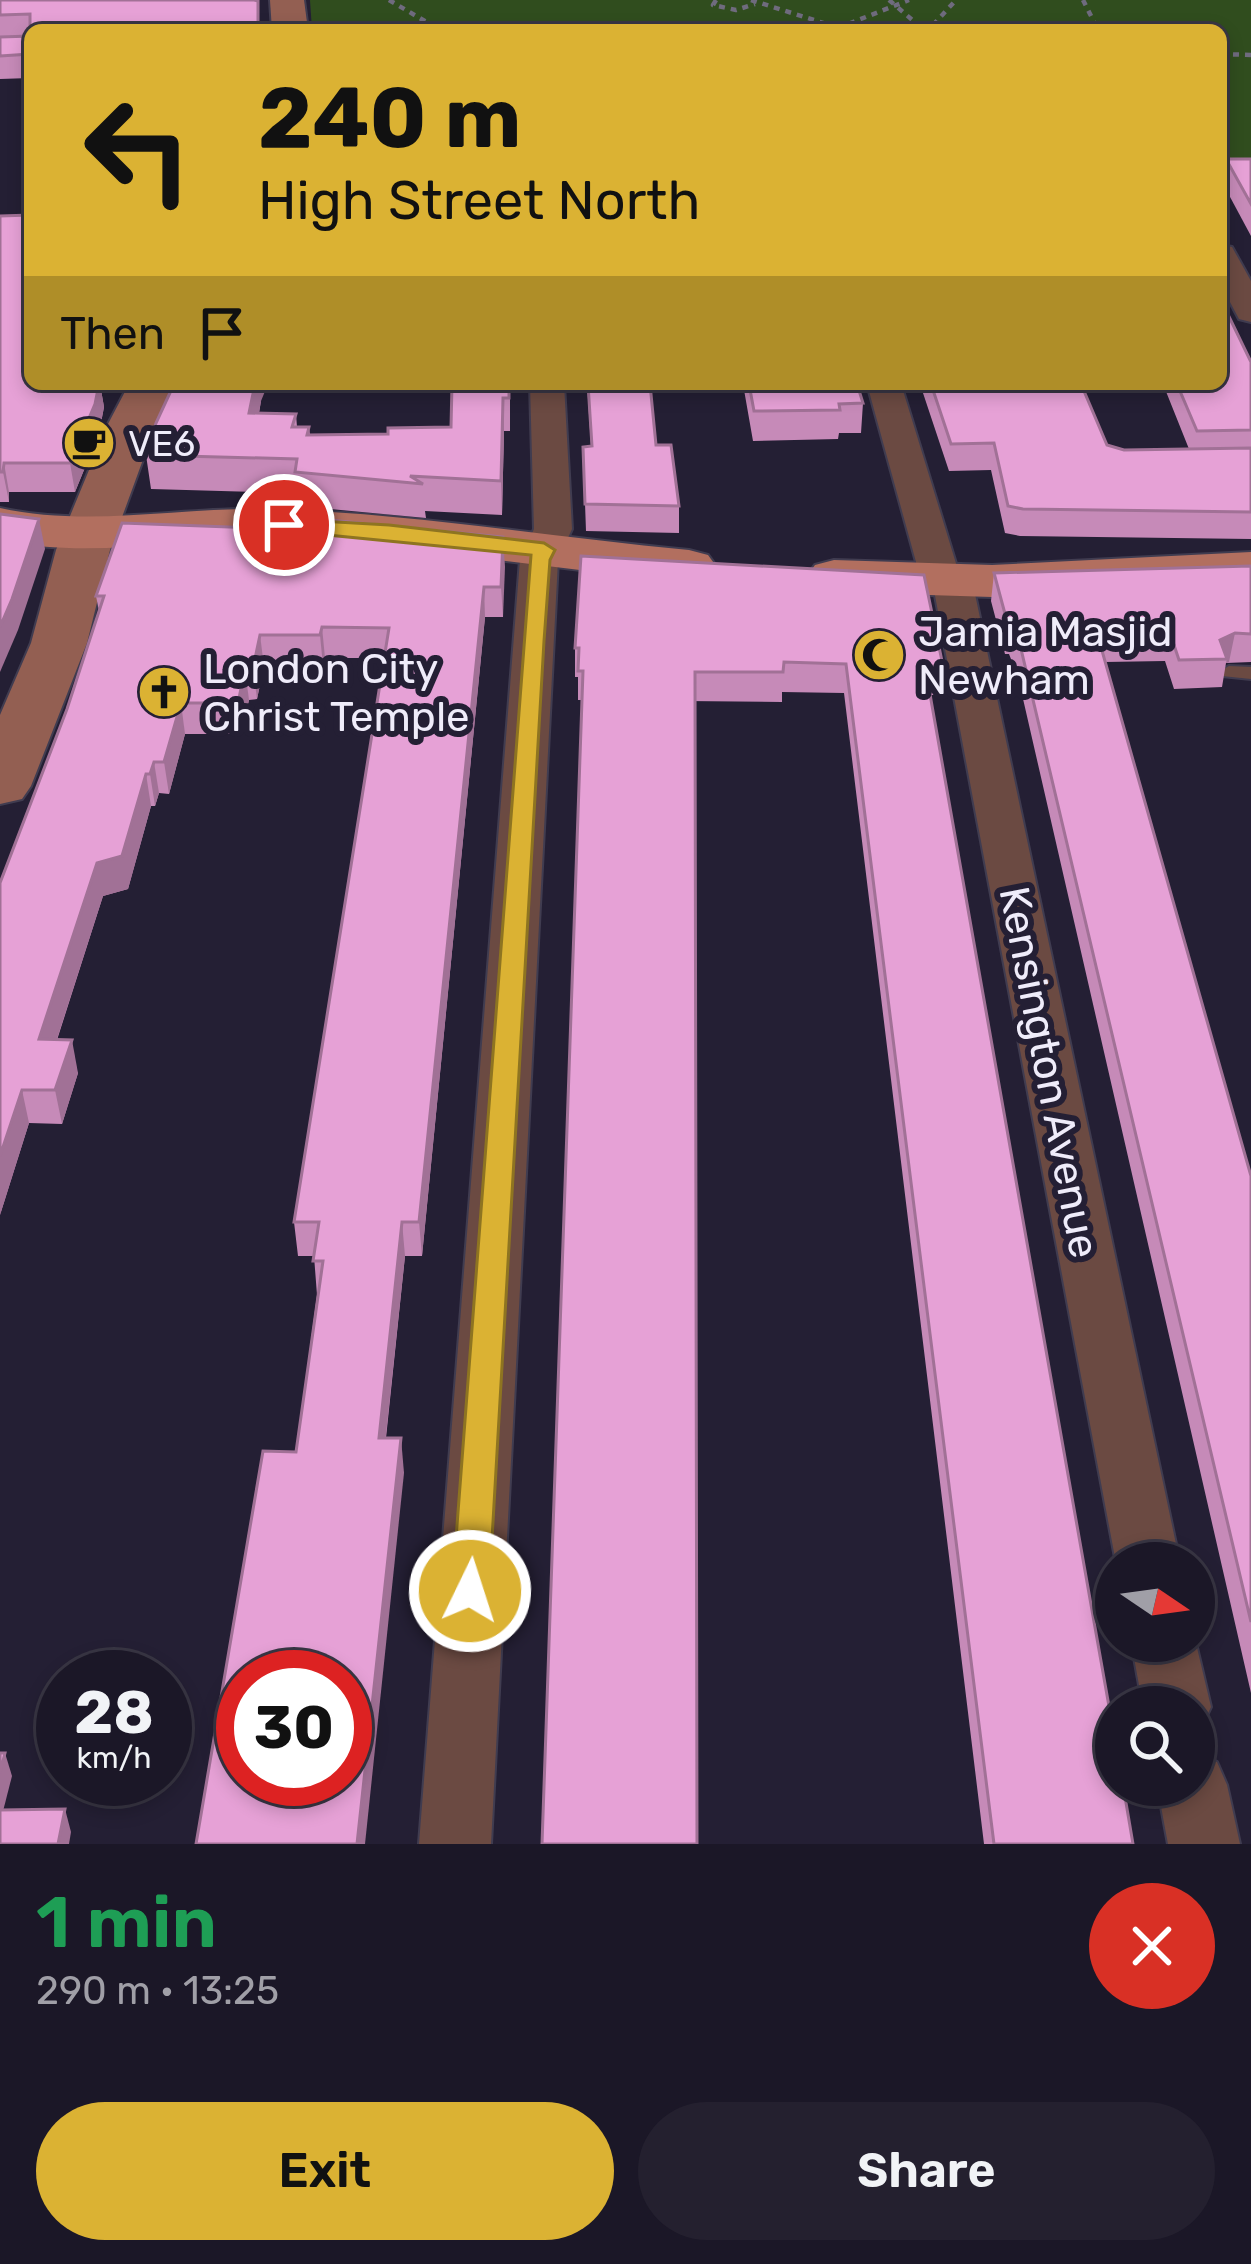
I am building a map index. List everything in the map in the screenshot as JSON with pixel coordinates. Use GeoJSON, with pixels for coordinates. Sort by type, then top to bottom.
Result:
{"type":"FeatureCollection","features":[{"type":"Feature","properties":{"kind":"main road"},"geometry":{"type":"LineString","coordinates":[[0,786],[59,644],[96,521],[149,390]]}},
{"type":"Feature","properties":{"kind":"main road"},"geometry":{"type":"LineString","coordinates":[[0,522],[20,530],[96,521],[389,531],[760,572],[946,580],[1093,578],[1251,568]]}},
{"type":"Feature","properties":{"kind":"street"},"geometry":{"type":"LineString","coordinates":[[1227,266],[1251,312]]}},
{"type":"Feature","properties":{"kind":"street"},"geometry":{"type":"LineString","coordinates":[[455,1844],[539,560],[553,529],[547,390]]}},
{"type":"Feature","properties":{"kind":"street","name":"Kensington Avenue"},"geometry":{"type":"LineString","coordinates":[[886,390],[946,580],[1144,1542]]}},
{"type":"Feature","properties":{"kind":"street"},"geometry":{"type":"LineString","coordinates":[[1196,1806],[1204,1844]]}},
{"type":"Feature","properties":{"kind":"path"},"geometry":{"type":"LineString","coordinates":[[389,0],[430,24]]}},
{"type":"Feature","properties":{"kind":"path"},"geometry":{"type":"LineString","coordinates":[[716,0],[713,4],[726,10],[745,9],[753,2],[821,24]]}},
{"type":"Feature","properties":{"kind":"path"},"geometry":{"type":"LineString","coordinates":[[847,24],[891,3],[909,0]]}},
{"type":"Feature","properties":{"kind":"path"},"geometry":{"type":"LineString","coordinates":[[934,23],[956,0]]}},
{"type":"Feature","properties":{"kind":"path"},"geometry":{"type":"LineString","coordinates":[[891,3],[920,24]]}},
{"type":"Feature","properties":{"kind":"path"},"geometry":{"type":"LineString","coordinates":[[934,23],[954,24]]}},
{"type":"Feature","properties":{"kind":"green space"},"geometry":{"type":"Polygon","coordinates":[[[310,0],[1251,0],[1251,160],[1227,160],[1227,24],[312,24],[310,0]]]}},
{"type":"Feature","properties":{"kind":"building"},"geometry":{"type":"Polygon","coordinates":[[[0,0],[258,1],[258,24],[30,24],[30,14],[0,15],[0,0]]]}},
{"type":"Feature","properties":{"kind":"building"},"geometry":{"type":"Polygon","coordinates":[[[24,36],[24,54],[0,56],[0,37],[24,36]]]}},
{"type":"Feature","properties":{"kind":"building"},"geometry":{"type":"Polygon","coordinates":[[[1227,159],[1251,159],[1251,204],[1227,161],[1227,159]]]}},
{"type":"Feature","properties":{"kind":"building"},"geometry":{"type":"Polygon","coordinates":[[[24,215],[24,390],[98,390],[70,463],[4,463],[0,472],[0,216],[24,215]]]}},
{"type":"Feature","properties":{"kind":"building"},"geometry":{"type":"Polygon","coordinates":[[[1227,312],[1251,362],[1251,430],[1197,431],[1180,390],[1227,390],[1227,312]]]}},
{"type":"Feature","properties":{"kind":"building"},"geometry":{"type":"Polygon","coordinates":[[[171,390],[254,390],[249,413],[296,414],[292,427],[309,427],[307,435],[388,434],[388,428],[451,427],[452,390],[509,390],[509,398],[503,398],[501,481],[410,476],[423,484],[295,472],[297,459],[146,455],[171,390]]]}},
{"type":"Feature","properties":{"kind":"building"},"geometry":{"type":"Polygon","coordinates":[[[588,390],[651,390],[656,445],[671,445],[679,506],[585,504],[583,447],[592,446],[588,390]]]}},
{"type":"Feature","properties":{"kind":"building"},"geometry":{"type":"Polygon","coordinates":[[[750,390],[859,390],[863,403],[839,404],[840,410],[754,411],[750,390]]]}},
{"type":"Feature","properties":{"kind":"building"},"geometry":{"type":"Polygon","coordinates":[[[933,390],[1084,390],[1107,445],[1124,450],[1251,448],[1251,512],[1008,506],[994,443],[951,444],[933,390]]]}},
{"type":"Feature","properties":{"kind":"building"},"geometry":{"type":"Polygon","coordinates":[[[0,514],[39,519],[0,627],[0,514]]]}},
{"type":"Feature","properties":{"kind":"building"},"geometry":{"type":"Polygon","coordinates":[[[288,516],[503,537],[501,587],[484,587],[419,1222],[402,1222],[379,1438],[401,1438],[372,1706],[372,1650],[229,1650],[263,1451],[296,1452],[323,1261],[313,1261],[319,1222],[294,1222],[389,628],[322,627],[320,635],[260,635],[253,668],[245,669],[238,703],[181,703],[164,762],[154,762],[146,774],[122,856],[97,863],[39,1039],[72,1040],[55,1090],[22,1090],[0,1156],[0,883],[67,709],[104,596],[96,596],[122,523],[285,529],[288,516]]]}},
{"type":"Feature","properties":{"kind":"building"},"geometry":{"type":"Polygon","coordinates":[[[581,556],[924,575],[943,666],[925,666],[1095,1627],[1095,1662],[1101,1662],[1105,1686],[1095,1686],[1095,1806],[1127,1806],[1133,1844],[994,1844],[846,664],[784,662],[783,672],[695,672],[697,1844],[542,1844],[583,671],[578,671],[579,648],[575,648],[581,556]]]}},
{"type":"Feature","properties":{"kind":"building"},"geometry":{"type":"Polygon","coordinates":[[[1251,566],[1251,634],[1235,633],[1220,640],[1227,659],[1179,660],[1170,633],[1097,633],[1251,1176],[1251,1622],[1021,649],[1013,625],[1008,625],[994,573],[1251,566]]]}},
{"type":"Feature","properties":{"kind":"building"},"geometry":{"type":"Polygon","coordinates":[[[216,1727],[216,1806],[361,1806],[357,1844],[196,1844],[216,1727]]]}},
{"type":"Feature","properties":{"kind":"building"},"geometry":{"type":"Polygon","coordinates":[[[65,1809],[58,1844],[0,1844],[0,1810],[65,1809]]]}},
{"type":"Feature","properties":{"kind":"place","name":"VE6"},"geometry":{"type":"Point","coordinates":[89,443]}},
{"type":"Feature","properties":{"kind":"place","name":"Jamia Masjid Newham"},"geometry":{"type":"Point","coordinates":[879,655]}},
{"type":"Feature","properties":{"kind":"place","name":"London City Christ Temple"},"geometry":{"type":"Point","coordinates":[164,692]}},
{"type":"Feature","properties":{"kind":"route"},"geometry":{"type":"LineString","coordinates":[[284,525],[389,531],[544,550],[539,560],[533,641],[470,1591]]}}]}
